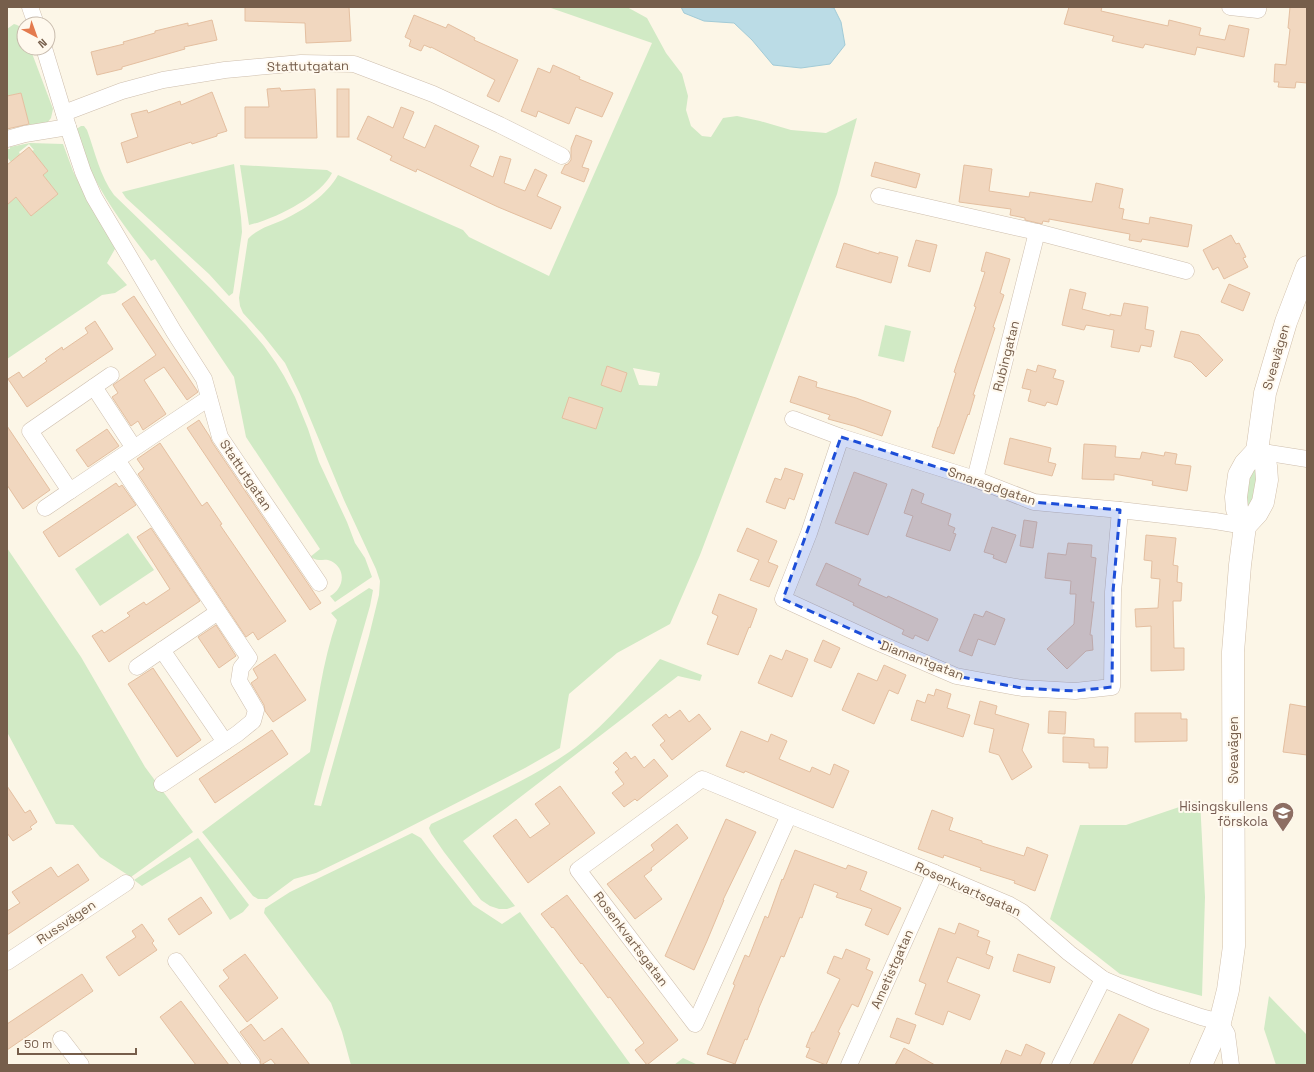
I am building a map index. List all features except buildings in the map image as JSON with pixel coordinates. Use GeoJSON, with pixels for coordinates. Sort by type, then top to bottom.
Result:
{"type":"FeatureCollection","features":[{"type":"Feature","properties":{"kind":"street"},"geometry":{"type":"LineString","coordinates":[[1230,7],[1258,10],[1258,7]]}},
{"type":"Feature","properties":{"kind":"street","name":"Stattutgatan"},"geometry":{"type":"LineString","coordinates":[[46,56],[83,172],[94,197],[174,332],[204,379],[220,437],[319,583]]}},
{"type":"Feature","properties":{"kind":"street","name":"Stattutgatan"},"geometry":{"type":"LineString","coordinates":[[7,139],[66,120],[122,91],[163,80],[225,70],[301,63],[354,64],[433,94],[562,156]]}},
{"type":"Feature","properties":{"kind":"street"},"geometry":{"type":"LineString","coordinates":[[879,196],[1037,232],[1186,271]]}},
{"type":"Feature","properties":{"kind":"street","name":"Rubingatan"},"geometry":{"type":"LineString","coordinates":[[975,479],[1037,232]]}},
{"type":"Feature","properties":{"kind":"street","name":"Sveavägen"},"geometry":{"type":"LineString","coordinates":[[1258,451],[1265,393],[1286,322],[1307,267]]}},
{"type":"Feature","properties":{"kind":"street"},"geometry":{"type":"LineString","coordinates":[[70,491],[30,431],[111,375]]}},
{"type":"Feature","properties":{"kind":"street"},"geometry":{"type":"LineString","coordinates":[[94,387],[134,448]]}},
{"type":"Feature","properties":{"kind":"street"},"geometry":{"type":"LineString","coordinates":[[45,508],[209,398]]}},
{"type":"Feature","properties":{"kind":"street","name":"Smaragdgatan"},"geometry":{"type":"LineString","coordinates":[[794,419],[841,437],[975,479],[1034,502],[1120,510],[1245,526]]}},
{"type":"Feature","properties":{"kind":"street","name":"Diamantgatan"},"geometry":{"type":"LineString","coordinates":[[841,437],[809,533],[783,599],[872,640],[956,676],[1022,688],[1075,691],[1112,687],[1113,592],[1120,510]]}},
{"type":"Feature","properties":{"kind":"street"},"geometry":{"type":"LineString","coordinates":[[1245,526],[1237,509],[1236,497],[1240,475],[1245,464],[1258,451],[1307,459]]}},
{"type":"Feature","properties":{"kind":"street"},"geometry":{"type":"LineString","coordinates":[[117,460],[248,658],[241,668],[239,681],[256,710],[253,721],[225,742],[162,784]]}},
{"type":"Feature","properties":{"kind":"street","name":"Sveavägen"},"geometry":{"type":"LineString","coordinates":[[1201,1065],[1220,1022],[1228,990],[1234,946],[1233,652],[1240,565],[1245,526]]}},
{"type":"Feature","properties":{"kind":"street"},"geometry":{"type":"LineString","coordinates":[[137,667],[218,612]]}},
{"type":"Feature","properties":{"kind":"street"},"geometry":{"type":"LineString","coordinates":[[162,650],[225,742]]}},
{"type":"Feature","properties":{"kind":"street","name":"Rosenkvartsgatan"},"geometry":{"type":"LineString","coordinates":[[789,815],[695,1024],[578,870],[702,779],[1008,904],[1022,912],[1069,953],[1103,979],[1162,1003],[1220,1022]]}},
{"type":"Feature","properties":{"kind":"street","name":"Ametistgatan"},"geometry":{"type":"LineString","coordinates":[[849,1065],[935,873]]}},
{"type":"Feature","properties":{"kind":"street","name":"Russvägen"},"geometry":{"type":"LineString","coordinates":[[7,962],[126,883]]}},
{"type":"Feature","properties":{"kind":"street"},"geometry":{"type":"LineString","coordinates":[[176,961],[252,1065]]}},
{"type":"Feature","properties":{"kind":"street"},"geometry":{"type":"LineString","coordinates":[[1060,1065],[1103,979]]}},
{"type":"Feature","properties":{"kind":"street"},"geometry":{"type":"LineString","coordinates":[[1220,1022],[1227,1034],[1231,1065]]}},
{"type":"Feature","properties":{"kind":"street"},"geometry":{"type":"LineString","coordinates":[[61,1039],[81,1065]]}},
{"type":"Feature","properties":{"kind":"highlighted area"},"geometry":{"type":"Polygon","coordinates":[[[841,437],[975,479],[1034,502],[1120,510],[1113,592],[1112,687],[1075,691],[1022,688],[956,676],[783,599],[841,437]]]}},
{"type":"Feature","properties":{"kind":"green space"},"geometry":{"type":"Polygon","coordinates":[[[548,7],[627,7],[647,18],[666,53],[682,74],[688,96],[686,110],[691,126],[702,136],[711,137],[723,118],[737,116],[791,130],[826,133],[857,118],[837,194],[700,555],[670,624],[617,653],[569,694],[560,748],[525,768],[388,838],[316,873],[294,879],[267,899],[258,899],[253,896],[202,832],[310,752],[327,652],[337,620],[331,613],[369,588],[373,590],[370,606],[314,805],[321,806],[369,636],[379,595],[380,581],[376,569],[344,500],[300,394],[285,363],[243,313],[240,306],[239,298],[248,239],[260,230],[307,207],[328,189],[338,175],[463,230],[469,237],[549,276],[652,43],[548,7]],[[633,368],[639,385],[657,386],[660,373],[633,368]]]}},
{"type":"Feature","properties":{"kind":"green space"},"geometry":{"type":"Polygon","coordinates":[[[14,24],[16,25],[16,56],[33,56],[53,109],[51,118],[47,123],[29,125],[21,93],[7,96],[7,29],[14,24]]]}},
{"type":"Feature","properties":{"kind":"green space"},"geometry":{"type":"Polygon","coordinates":[[[81,126],[84,126],[87,130],[101,172],[114,195],[246,325],[264,346],[284,376],[295,397],[319,462],[347,522],[355,543],[365,558],[372,577],[335,602],[330,596],[335,593],[341,584],[342,579],[340,569],[330,560],[318,560],[310,557],[320,549],[246,437],[234,377],[155,259],[151,261],[107,200],[86,161],[75,130],[81,126]]]}},
{"type":"Feature","properties":{"kind":"green space"},"geometry":{"type":"Polygon","coordinates":[[[30,143],[63,144],[73,171],[85,195],[116,247],[107,263],[127,285],[115,293],[102,295],[7,359],[7,199],[10,202],[16,197],[31,216],[58,194],[43,175],[48,171],[32,151],[34,150],[29,144],[19,152],[20,154],[11,162],[7,157],[7,149],[10,149],[10,147],[30,143]]]}},
{"type":"Feature","properties":{"kind":"green space"},"geometry":{"type":"Polygon","coordinates":[[[234,164],[242,232],[233,293],[229,296],[209,274],[126,198],[122,192],[234,164]]]}},
{"type":"Feature","properties":{"kind":"green space"},"geometry":{"type":"Polygon","coordinates":[[[240,165],[327,170],[332,173],[326,182],[308,198],[271,218],[249,225],[240,165]]]}},
{"type":"Feature","properties":{"kind":"green space"},"geometry":{"type":"Polygon","coordinates":[[[885,325],[911,331],[904,362],[878,356],[885,325]]]}},
{"type":"Feature","properties":{"kind":"green space"},"geometry":{"type":"Polygon","coordinates":[[[1260,467],[1251,513],[1242,501],[1247,471],[1260,467]]]}},
{"type":"Feature","properties":{"kind":"green space"},"geometry":{"type":"Polygon","coordinates":[[[128,533],[154,570],[100,606],[75,569],[128,533]]]}},
{"type":"Feature","properties":{"kind":"green space"},"geometry":{"type":"Polygon","coordinates":[[[7,548],[81,657],[145,767],[193,832],[131,877],[100,857],[73,825],[56,824],[7,732],[7,548]]]}},
{"type":"Feature","properties":{"kind":"green space"},"geometry":{"type":"Polygon","coordinates":[[[660,659],[702,675],[700,681],[678,676],[463,841],[515,906],[507,909],[499,909],[490,906],[481,900],[431,833],[429,828],[431,824],[524,779],[576,747],[599,727],[631,694],[660,659]]]}},
{"type":"Feature","properties":{"kind":"green space"},"geometry":{"type":"Polygon","coordinates":[[[1200,800],[1205,897],[1202,996],[1120,974],[1050,919],[1080,825],[1126,825],[1200,800]]]}},
{"type":"Feature","properties":{"kind":"green space"},"geometry":{"type":"Polygon","coordinates":[[[412,833],[421,838],[473,905],[502,924],[520,912],[631,1065],[351,1065],[342,1032],[331,1003],[264,913],[265,908],[290,892],[412,833]]]}},
{"type":"Feature","properties":{"kind":"green space"},"geometry":{"type":"Polygon","coordinates":[[[198,838],[249,905],[243,912],[230,920],[190,857],[142,886],[134,880],[198,838]]]}},
{"type":"Feature","properties":{"kind":"green space"},"geometry":{"type":"Polygon","coordinates":[[[1269,996],[1307,1035],[1307,1065],[1276,1065],[1264,1029],[1269,996]]]}},
{"type":"Feature","properties":{"kind":"green space"},"geometry":{"type":"Polygon","coordinates":[[[683,1058],[698,1065],[674,1065],[683,1058]]]}},
{"type":"Feature","properties":{"kind":"water"},"geometry":{"type":"Polygon","coordinates":[[[681,7],[834,8],[841,22],[845,45],[830,64],[801,68],[773,65],[752,40],[734,23],[704,21],[684,13],[681,7]]]}},
{"type":"Feature","properties":{"kind":"place","name":"Hisingskullens förskola"},"geometry":{"type":"Point","coordinates":[1283,832]}}]}
